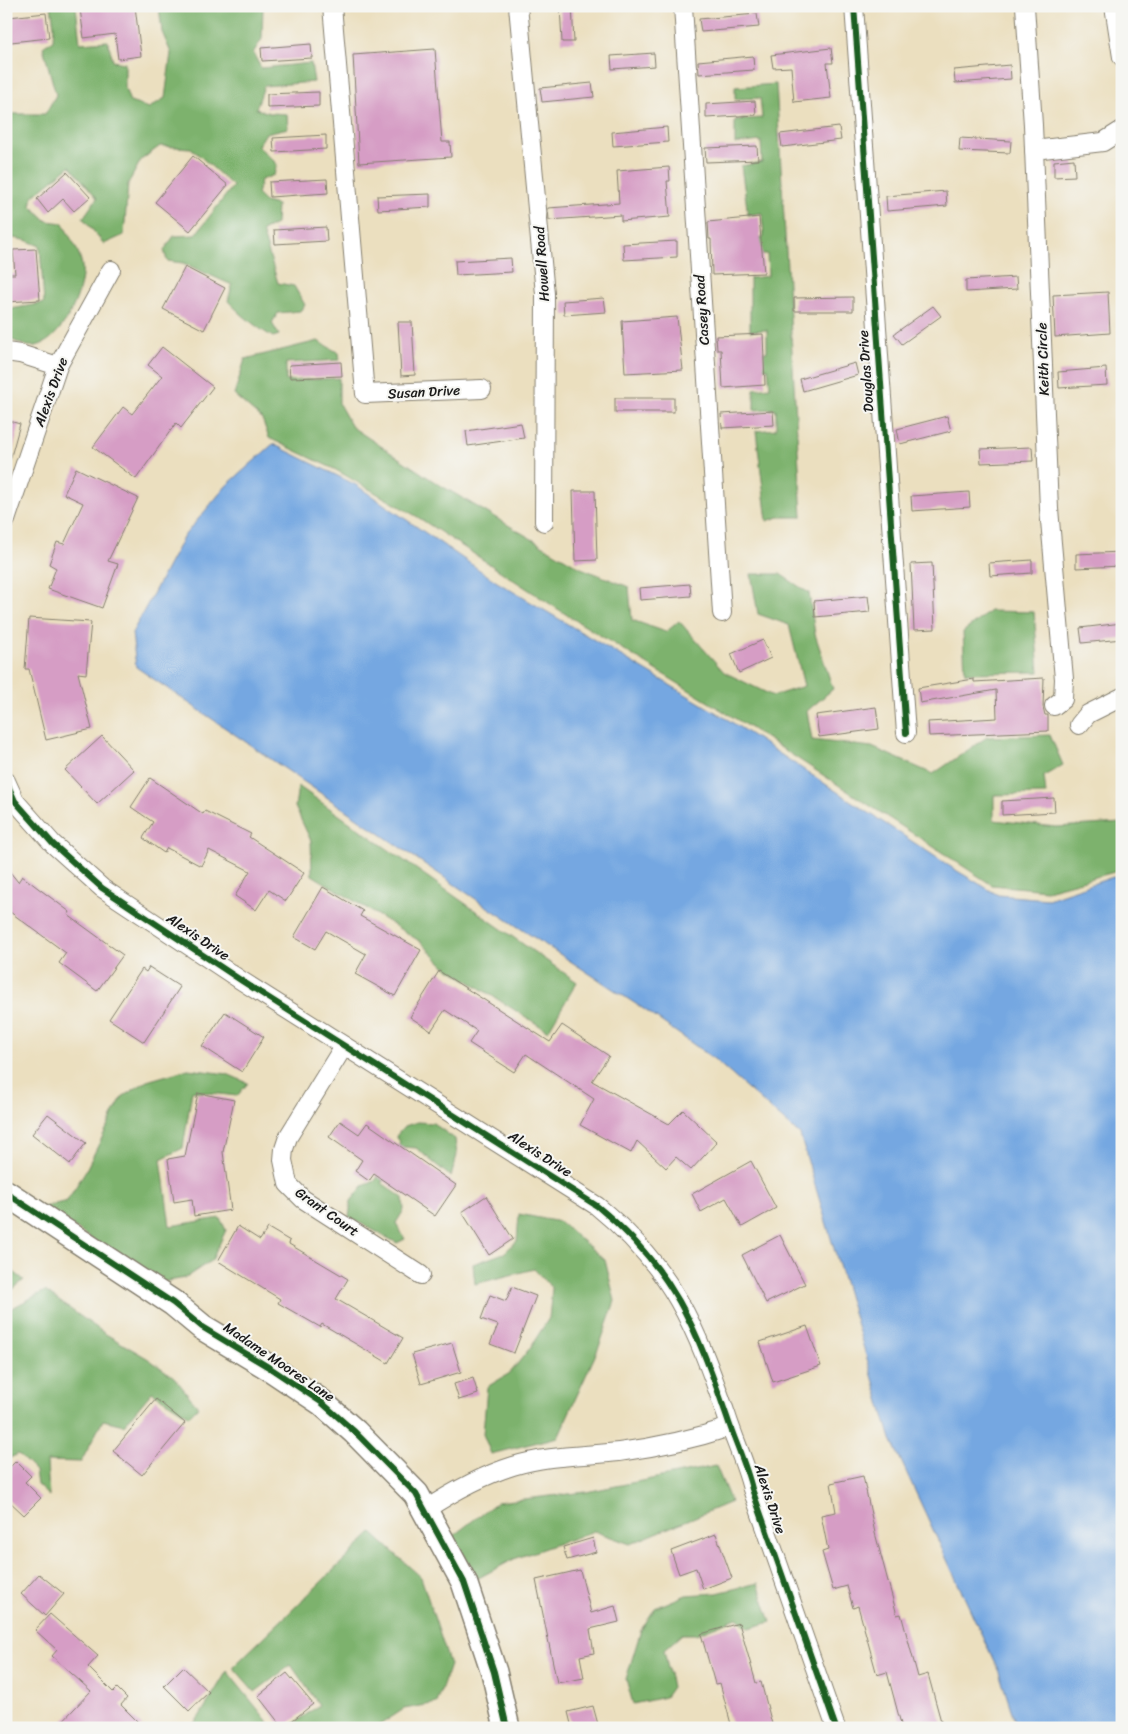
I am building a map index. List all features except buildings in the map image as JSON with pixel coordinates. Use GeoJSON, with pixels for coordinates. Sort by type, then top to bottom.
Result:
{"type":"FeatureCollection","features":[{"type":"Feature","properties":{"kind":"street","name":"Susan Drive"},"geometry":{"type":"LineString","coordinates":[[332,6],[365,394],[482,389]]}},
{"type":"Feature","properties":{"kind":"street","name":"Howell Road"},"geometry":{"type":"LineString","coordinates":[[518,6],[545,294],[544,522]]}},
{"type":"Feature","properties":{"kind":"street","name":"Casey Road"},"geometry":{"type":"LineString","coordinates":[[683,6],[722,613]]}},
{"type":"Feature","properties":{"kind":"street","name":"Douglas Drive"},"geometry":{"type":"LineString","coordinates":[[854,6],[906,733]]}},
{"type":"Feature","properties":{"kind":"street","name":"Keith Circle"},"geometry":{"type":"LineString","coordinates":[[1025,6],[1034,150],[1049,509],[1064,679],[1063,699],[1054,706]]}},
{"type":"Feature","properties":{"kind":"street"},"geometry":{"type":"LineString","coordinates":[[1114,6],[1122,57]]}},
{"type":"Feature","properties":{"kind":"street"},"geometry":{"type":"LineString","coordinates":[[1034,150],[1103,142],[1122,130]]}},
{"type":"Feature","properties":{"kind":"street","name":"Alexis Drive"},"geometry":{"type":"LineString","coordinates":[[6,520],[58,366],[111,270]]}},
{"type":"Feature","properties":{"kind":"street"},"geometry":{"type":"LineString","coordinates":[[6,352],[20,354],[58,366]]}},
{"type":"Feature","properties":{"kind":"street"},"geometry":{"type":"LineString","coordinates":[[1079,725],[1088,714],[1122,697]]}},
{"type":"Feature","properties":{"kind":"street","name":"Alexis Drive"},"geometry":{"type":"LineString","coordinates":[[6,781],[15,801],[53,844],[102,888],[344,1046],[596,1206],[640,1244],[657,1266],[686,1313],[708,1364],[730,1427],[746,1463],[752,1489],[836,1728]]}},
{"type":"Feature","properties":{"kind":"street","name":"Grant Court"},"geometry":{"type":"LineString","coordinates":[[344,1046],[288,1136],[283,1160],[288,1184],[303,1199],[421,1275]]}},
{"type":"Feature","properties":{"kind":"street","name":"Madame Moores Lane"},"geometry":{"type":"LineString","coordinates":[[6,1193],[173,1303],[202,1327],[270,1368],[321,1402],[355,1432],[416,1494],[464,1582],[494,1672],[506,1728]]}},
{"type":"Feature","properties":{"kind":"street"},"geometry":{"type":"LineString","coordinates":[[426,1510],[479,1478],[515,1465],[555,1457],[621,1452],[672,1444],[730,1427]]}},
{"type":"Feature","properties":{"kind":"green space"},"geometry":{"type":"Polygon","coordinates":[[[51,6],[76,6],[80,43],[108,41],[113,61],[125,63],[125,88],[130,102],[149,108],[165,98],[171,53],[162,32],[159,6],[263,6],[262,39],[253,53],[261,68],[311,63],[314,82],[264,86],[256,109],[270,113],[287,114],[288,128],[266,133],[258,146],[277,164],[274,175],[261,180],[257,194],[265,202],[277,205],[276,224],[262,231],[278,283],[294,286],[305,305],[300,311],[278,313],[272,323],[279,335],[273,337],[261,329],[228,301],[232,285],[183,263],[167,261],[164,250],[174,236],[195,235],[233,186],[191,148],[160,146],[141,160],[128,184],[124,235],[104,244],[83,218],[97,198],[70,166],[33,196],[31,206],[47,221],[63,223],[80,256],[81,282],[73,307],[51,339],[37,346],[28,346],[6,336],[6,315],[11,309],[44,303],[40,246],[25,240],[6,237],[6,112],[14,114],[45,114],[56,95],[43,47],[53,40],[54,26],[51,6]]]}},
{"type":"Feature","properties":{"kind":"green space"},"geometry":{"type":"Polygon","coordinates":[[[776,84],[802,517],[779,517],[767,521],[756,431],[776,429],[776,409],[754,410],[754,389],[770,387],[768,368],[754,369],[753,353],[767,352],[767,330],[750,331],[750,278],[768,276],[767,254],[750,254],[749,239],[764,237],[762,213],[748,215],[741,166],[762,162],[761,141],[735,144],[735,120],[762,118],[760,98],[735,99],[735,87],[776,84]]]}},
{"type":"Feature","properties":{"kind":"green space"},"geometry":{"type":"Polygon","coordinates":[[[318,341],[339,353],[340,360],[286,363],[286,381],[339,378],[339,404],[352,427],[435,482],[581,568],[629,587],[632,620],[666,632],[679,621],[724,672],[773,696],[804,686],[789,625],[758,614],[751,574],[780,574],[809,593],[815,634],[833,689],[807,711],[812,740],[872,747],[933,774],[987,737],[1050,735],[1063,765],[1044,776],[1046,794],[994,795],[994,820],[1056,827],[1122,823],[1122,870],[1047,890],[992,885],[749,727],[567,615],[416,516],[336,470],[269,438],[262,419],[234,395],[245,359],[318,341]]]}},
{"type":"Feature","properties":{"kind":"green space"},"geometry":{"type":"Polygon","coordinates":[[[990,611],[1034,612],[1039,672],[965,673],[963,632],[990,611]]]}},
{"type":"Feature","properties":{"kind":"green space"},"geometry":{"type":"Polygon","coordinates":[[[298,786],[577,982],[548,1031],[443,965],[421,942],[312,875],[311,841],[295,807],[298,786]]]}},
{"type":"Feature","properties":{"kind":"green space"},"geometry":{"type":"Polygon","coordinates":[[[188,1069],[227,1074],[248,1083],[237,1096],[192,1091],[183,1148],[161,1159],[170,1226],[220,1218],[226,1230],[212,1260],[185,1278],[158,1283],[43,1207],[67,1201],[86,1170],[122,1097],[147,1081],[188,1069]]]}},
{"type":"Feature","properties":{"kind":"green space"},"geometry":{"type":"Polygon","coordinates":[[[417,1122],[433,1123],[455,1139],[457,1155],[451,1177],[416,1148],[404,1147],[382,1183],[403,1198],[404,1210],[396,1223],[405,1239],[397,1243],[349,1217],[351,1201],[363,1186],[375,1181],[400,1142],[396,1136],[405,1126],[417,1122]]]}},
{"type":"Feature","properties":{"kind":"green space"},"geometry":{"type":"Polygon","coordinates":[[[519,1214],[560,1222],[605,1260],[615,1301],[599,1347],[558,1437],[491,1454],[483,1434],[487,1387],[510,1373],[530,1348],[549,1318],[552,1288],[534,1269],[475,1284],[473,1264],[504,1253],[517,1241],[519,1214]]]}},
{"type":"Feature","properties":{"kind":"green space"},"geometry":{"type":"Polygon","coordinates":[[[6,1266],[24,1280],[6,1295],[6,1266]]]}},
{"type":"Feature","properties":{"kind":"green space"},"geometry":{"type":"Polygon","coordinates":[[[45,1291],[104,1333],[147,1358],[174,1377],[198,1407],[189,1416],[152,1392],[124,1425],[103,1420],[81,1462],[47,1461],[49,1496],[37,1485],[35,1471],[18,1454],[6,1460],[6,1311],[45,1291]]]}},
{"type":"Feature","properties":{"kind":"green space"},"geometry":{"type":"Polygon","coordinates":[[[716,1466],[731,1502],[630,1544],[594,1531],[514,1559],[473,1581],[454,1535],[497,1502],[586,1492],[716,1466]]]}},
{"type":"Feature","properties":{"kind":"green space"},"geometry":{"type":"Polygon","coordinates":[[[372,1533],[421,1577],[450,1665],[437,1703],[404,1709],[375,1728],[288,1728],[319,1705],[291,1665],[255,1692],[233,1667],[372,1533]]]}},
{"type":"Feature","properties":{"kind":"green space"},"geometry":{"type":"Polygon","coordinates":[[[758,1583],[771,1622],[749,1628],[737,1618],[696,1634],[682,1634],[664,1650],[672,1687],[665,1697],[633,1704],[626,1679],[641,1630],[655,1608],[686,1595],[717,1593],[758,1583]]]}},
{"type":"Feature","properties":{"kind":"green space"},"geometry":{"type":"Polygon","coordinates":[[[227,1671],[273,1728],[190,1728],[199,1717],[227,1671]]]}},
{"type":"Feature","properties":{"kind":"water"},"geometry":{"type":"Polygon","coordinates":[[[273,444],[356,485],[497,582],[727,719],[954,869],[998,895],[1048,899],[1122,874],[1122,1728],[1017,1728],[999,1672],[891,1439],[800,1135],[714,1059],[645,1010],[483,904],[136,667],[132,633],[184,536],[226,486],[273,444]]]}},
{"type":"Feature","properties":{"kind":"cycle path"},"geometry":{"type":"LineString","coordinates":[[854,6],[906,733]]}},
{"type":"Feature","properties":{"kind":"cycle path"},"geometry":{"type":"LineString","coordinates":[[6,781],[15,801],[53,844],[102,888],[242,981],[597,1206],[645,1252],[679,1301],[704,1355],[744,1462],[836,1728]]}},
{"type":"Feature","properties":{"kind":"cycle path"},"geometry":{"type":"LineString","coordinates":[[6,1193],[173,1303],[202,1327],[270,1368],[321,1402],[355,1432],[416,1494],[464,1582],[494,1672],[507,1728]]}}]}
